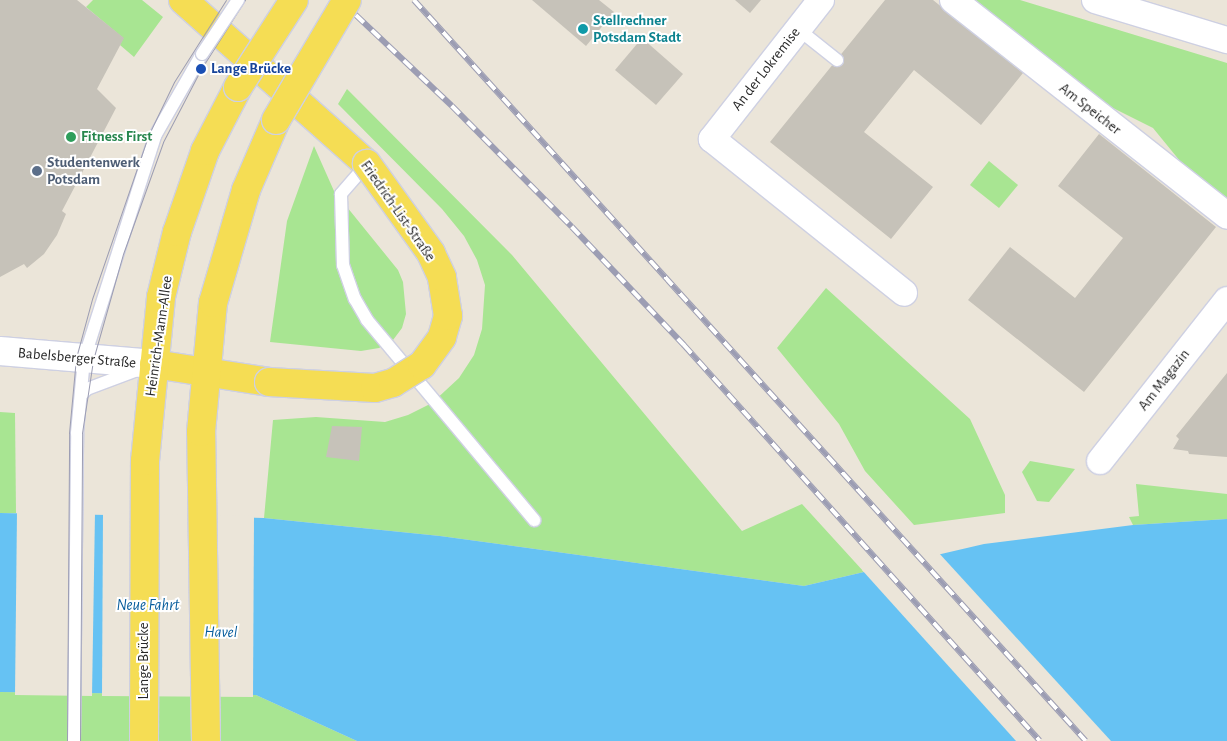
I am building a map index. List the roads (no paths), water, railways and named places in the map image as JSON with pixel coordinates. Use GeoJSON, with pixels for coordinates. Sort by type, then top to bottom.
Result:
{"type":"FeatureCollection","features":[{"type":"Feature","properties":{"kind":"main road","name":"Friedrich-List-Straße"},"geometry":{"type":"LineString","coordinates":[[154,364],[269,382],[375,388],[393,383],[422,365],[442,337],[448,307],[442,277],[431,253],[367,164],[183,0]]}},
{"type":"Feature","properties":{"kind":"main road","name":"Heinrich-Mann-Allee"},"geometry":{"type":"LineString","coordinates":[[146,461],[161,297],[177,232],[205,151],[238,87],[294,0]]}},
{"type":"Feature","properties":{"kind":"main road"},"geometry":{"type":"LineString","coordinates":[[206,741],[203,462],[201,432],[213,303],[228,244],[246,190],[276,120],[347,0]]}},
{"type":"Feature","properties":{"kind":"main road","name":"Lange Brücke"},"geometry":{"type":"LineString","coordinates":[[144,741],[146,461]]}},
{"type":"Feature","properties":{"kind":"street","name":"An der Lokremise"},"geometry":{"type":"LineString","coordinates":[[820,0],[712,139],[904,293]]}},
{"type":"Feature","properties":{"kind":"street","name":"Am Speicher"},"geometry":{"type":"LineString","coordinates":[[953,0],[1227,216]]}},
{"type":"Feature","properties":{"kind":"street"},"geometry":{"type":"LineString","coordinates":[[1095,0],[1227,40]]}},
{"type":"Feature","properties":{"kind":"street","name":"Am Magazin"},"geometry":{"type":"LineString","coordinates":[[1100,461],[1227,300]]}},
{"type":"Feature","properties":{"kind":"street","name":"Babelsberger Straße"},"geometry":{"type":"LineString","coordinates":[[0,351],[154,364]]}},
{"type":"Feature","properties":{"kind":"lane"},"geometry":{"type":"LineString","coordinates":[[74,741],[78,462],[84,359],[155,136],[202,54],[238,0]]}},
{"type":"Feature","properties":{"kind":"lane"},"geometry":{"type":"LineString","coordinates":[[798,29],[837,60]]}},
{"type":"Feature","properties":{"kind":"lane"},"geometry":{"type":"LineString","coordinates":[[367,164],[341,194],[343,265],[355,299],[367,320],[534,520]]}},
{"type":"Feature","properties":{"kind":"lane"},"geometry":{"type":"LineString","coordinates":[[82,394],[87,389],[154,364]]}},
{"type":"Feature","properties":{"kind":"water"},"geometry":{"type":"Polygon","coordinates":[[[0,513],[264,518],[440,536],[804,586],[984,544],[1133,525],[1227,519],[1227,741],[357,741],[256,695],[0,692],[0,513]]]}},
{"type":"Feature","properties":{"kind":"tram line"},"geometry":{"type":"LineString","coordinates":[[67,741],[69,433],[76,358],[92,299],[148,136],[174,82],[226,0]]}},
{"type":"Feature","properties":{"kind":"tram line"},"geometry":{"type":"LineString","coordinates":[[80,741],[82,433],[93,360],[123,254],[163,142],[201,69],[245,0]]}},
{"type":"Feature","properties":{"kind":"railway"},"geometry":{"type":"LineString","coordinates":[[340,0],[452,106],[572,227],[684,345],[1040,741]]}},
{"type":"Feature","properties":{"kind":"railway"},"geometry":{"type":"LineString","coordinates":[[414,0],[1086,741]]}},
{"type":"Feature","properties":{"kind":"place","name":"Stellrechner Potsdam Stadt"},"geometry":{"type":"Point","coordinates":[583,29]}},
{"type":"Feature","properties":{"kind":"place","name":"Lange Brücke"},"geometry":{"type":"Point","coordinates":[201,69]}},
{"type":"Feature","properties":{"kind":"place","name":"Fitness First"},"geometry":{"type":"Point","coordinates":[71,137]}},
{"type":"Feature","properties":{"kind":"place","name":"Studentenwerk Potsdam"},"geometry":{"type":"Point","coordinates":[37,171]}},
{"type":"Feature","properties":{"kind":"water label","name":"Neue Fahrt"},"geometry":{"type":"Point","coordinates":[148,605]}},
{"type":"Feature","properties":{"kind":"water label","name":"Havel"},"geometry":{"type":"Point","coordinates":[221,632]}}]}
